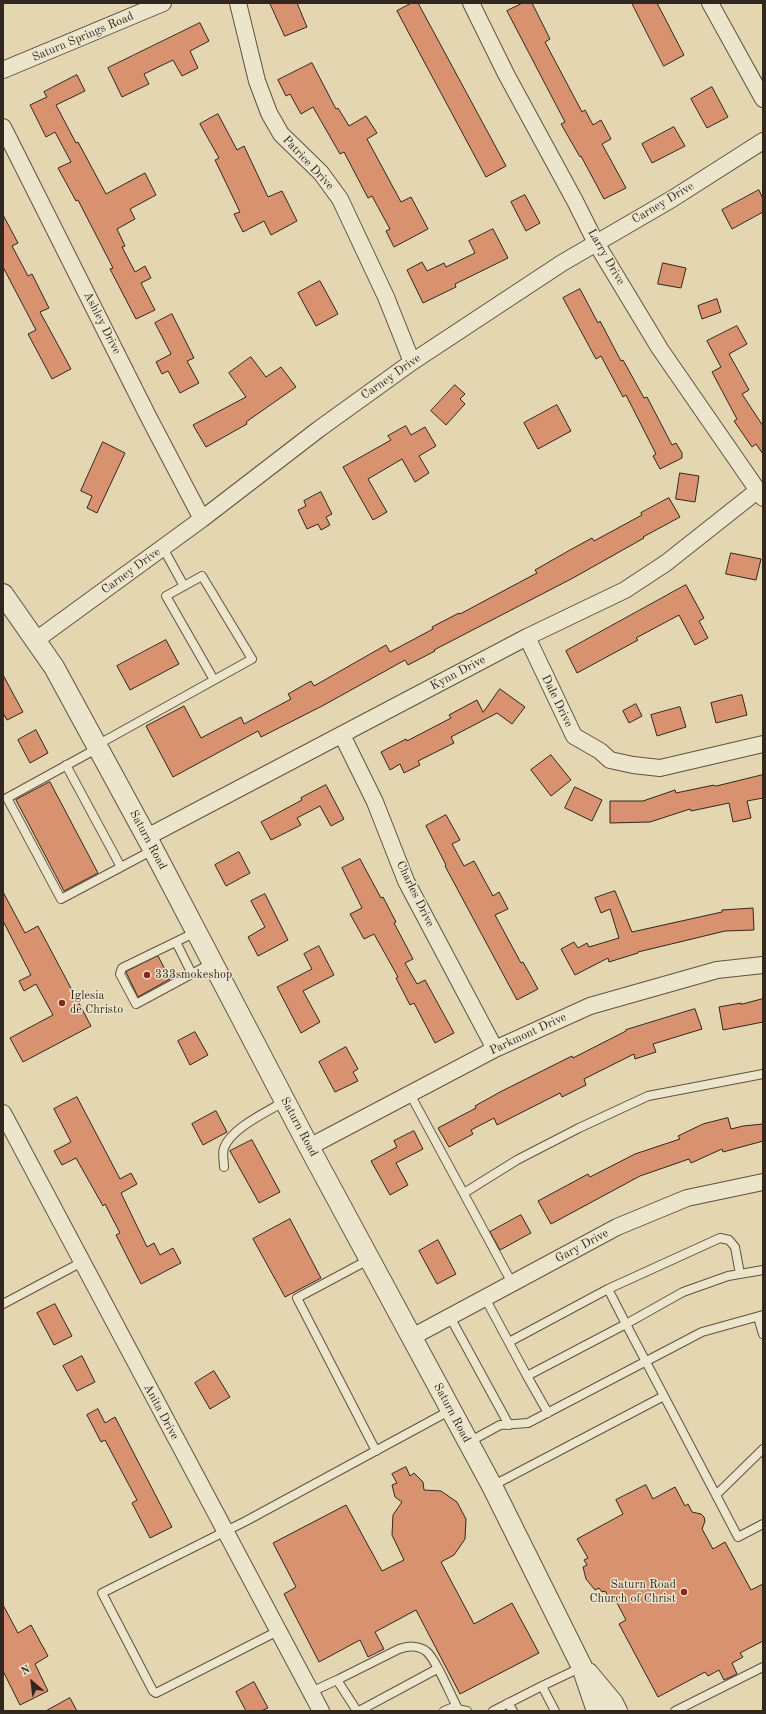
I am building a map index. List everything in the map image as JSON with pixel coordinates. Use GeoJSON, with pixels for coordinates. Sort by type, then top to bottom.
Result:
{"type":"FeatureCollection","features":[{"type":"Feature","properties":{"kind":"street","name":"Saturn Springs Road"},"geometry":{"type":"LineString","coordinates":[[3,70],[163,3]]}},
{"type":"Feature","properties":{"kind":"street","name":"Patrice Drive"},"geometry":{"type":"LineString","coordinates":[[238,3],[257,81],[269,113],[281,134],[321,173],[340,199],[386,297],[412,362]]}},
{"type":"Feature","properties":{"kind":"street","name":"Larry Drive"},"geometry":{"type":"LineString","coordinates":[[471,3],[506,74],[596,243],[660,348],[760,495]]}},
{"type":"Feature","properties":{"kind":"street"},"geometry":{"type":"LineString","coordinates":[[710,3],[763,99]]}},
{"type":"Feature","properties":{"kind":"street","name":"Ashley Drive"},"geometry":{"type":"LineString","coordinates":[[3,128],[149,418],[202,519]]}},
{"type":"Feature","properties":{"kind":"street","name":"Carney Drive"},"geometry":{"type":"LineString","coordinates":[[36,640],[163,548],[319,429],[412,362],[562,263],[672,199],[763,141]]}},
{"type":"Feature","properties":{"kind":"street","name":"Kynn Drive"},"geometry":{"type":"LineString","coordinates":[[150,843],[342,735],[527,636],[625,590],[666,564],[760,495]]}},
{"type":"Feature","properties":{"kind":"street","name":"Saturn Road"},"geometry":{"type":"LineString","coordinates":[[3,594],[54,667],[150,843],[309,1147],[492,1486],[582,1667],[597,1711]]}},
{"type":"Feature","properties":{"kind":"street","name":"Dale Drive"},"geometry":{"type":"LineString","coordinates":[[527,636],[574,736],[600,751],[610,760],[633,766],[660,768],[763,744]]}},
{"type":"Feature","properties":{"kind":"street","name":"Charles Drive"},"geometry":{"type":"LineString","coordinates":[[342,735],[375,802],[406,881],[496,1049]]}},
{"type":"Feature","properties":{"kind":"street","name":"Parkmont Drive"},"geometry":{"type":"LineString","coordinates":[[309,1147],[496,1049],[590,1006],[717,970],[763,965]]}},
{"type":"Feature","properties":{"kind":"street","name":"Anita Drive"},"geometry":{"type":"LineString","coordinates":[[5,1121],[82,1262],[321,1711]]}},
{"type":"Feature","properties":{"kind":"street","name":"Gary Drive"},"geometry":{"type":"LineString","coordinates":[[412,1337],[617,1227],[687,1198],[763,1182]]}},
{"type":"Feature","properties":{"kind":"street","name":"Saturn Road"},"geometry":{"type":"LineString","coordinates":[[582,1667],[613,1703],[617,1711]]}},
{"type":"Feature","properties":{"kind":"lane"},"geometry":{"type":"LineString","coordinates":[[163,548],[184,586]]}},
{"type":"Feature","properties":{"kind":"lane"},"geometry":{"type":"LineString","coordinates":[[150,843],[121,867],[61,899],[7,798],[252,659],[202,576],[166,596],[214,680]]}},
{"type":"Feature","properties":{"kind":"lane"},"geometry":{"type":"LineString","coordinates":[[66,765],[121,867]]}},
{"type":"Feature","properties":{"kind":"lane"},"geometry":{"type":"LineString","coordinates":[[196,931],[122,968],[120,974],[136,1004],[213,963]]}},
{"type":"Feature","properties":{"kind":"lane"},"geometry":{"type":"LineString","coordinates":[[176,942],[192,974]]}},
{"type":"Feature","properties":{"kind":"lane"},"geometry":{"type":"LineString","coordinates":[[464,1193],[517,1160],[579,1128],[648,1096],[763,1074]]}},
{"type":"Feature","properties":{"kind":"lane"},"geometry":{"type":"LineString","coordinates":[[410,1094],[512,1283]]}},
{"type":"Feature","properties":{"kind":"lane"},"geometry":{"type":"LineString","coordinates":[[224,1167],[224,1149],[231,1137],[242,1127],[285,1101]]}},
{"type":"Feature","properties":{"kind":"lane"},"geometry":{"type":"LineString","coordinates":[[509,1342],[608,1289],[720,1238],[729,1240],[735,1247],[740,1274]]}},
{"type":"Feature","properties":{"kind":"lane"},"geometry":{"type":"LineString","coordinates":[[370,1259],[297,1298],[376,1451]]}},
{"type":"Feature","properties":{"kind":"lane"},"geometry":{"type":"LineString","coordinates":[[3,1304],[82,1262]]}},
{"type":"Feature","properties":{"kind":"lane"},"geometry":{"type":"LineString","coordinates":[[527,1376],[683,1292],[728,1276],[763,1270]]}},
{"type":"Feature","properties":{"kind":"lane"},"geometry":{"type":"LineString","coordinates":[[608,1289],[738,1537],[763,1524]]}},
{"type":"Feature","properties":{"kind":"lane"},"geometry":{"type":"LineString","coordinates":[[485,1298],[548,1414]]}},
{"type":"Feature","properties":{"kind":"lane"},"geometry":{"type":"LineString","coordinates":[[468,1442],[500,1425],[528,1423],[548,1414],[702,1332],[760,1316],[763,1334]]}},
{"type":"Feature","properties":{"kind":"lane"},"geometry":{"type":"LineString","coordinates":[[450,1317],[509,1425]]}},
{"type":"Feature","properties":{"kind":"lane"},"geometry":{"type":"LineString","coordinates":[[492,1486],[664,1396]]}},
{"type":"Feature","properties":{"kind":"lane"},"geometry":{"type":"LineString","coordinates":[[278,1631],[156,1693],[153,1691],[102,1593],[246,1521],[451,1410]]}},
{"type":"Feature","properties":{"kind":"lane"},"geometry":{"type":"LineString","coordinates":[[716,1495],[763,1449]]}},
{"type":"Feature","properties":{"kind":"lane"},"geometry":{"type":"LineString","coordinates":[[311,1692],[382,1657],[408,1646],[426,1651],[458,1708]]}},
{"type":"Feature","properties":{"kind":"lane"},"geometry":{"type":"LineString","coordinates":[[493,1711],[582,1667]]}},
{"type":"Feature","properties":{"kind":"lane"},"geometry":{"type":"LineString","coordinates":[[675,1711],[763,1667]]}},
{"type":"Feature","properties":{"kind":"lane"},"geometry":{"type":"LineString","coordinates":[[337,1680],[358,1711],[437,1669]]}},
{"type":"Feature","properties":{"kind":"lane"},"geometry":{"type":"LineString","coordinates":[[542,1686],[555,1711]]}},
{"type":"Feature","properties":{"kind":"lane"},"geometry":{"type":"LineString","coordinates":[[508,1703],[513,1711]]}},
{"type":"Feature","properties":{"kind":"lane"},"geometry":{"type":"LineString","coordinates":[[444,1711],[451,1708],[458,1708],[468,1711]]}},
{"type":"Feature","properties":{"kind":"building"},"geometry":{"type":"Polygon","coordinates":[[[270,3],[297,3],[307,27],[285,36],[270,3]]]}},
{"type":"Feature","properties":{"kind":"building"},"geometry":{"type":"Polygon","coordinates":[[[412,3],[418,3],[506,166],[486,177],[397,11],[412,3]]]}},
{"type":"Feature","properties":{"kind":"building"},"geometry":{"type":"Polygon","coordinates":[[[523,3],[532,3],[550,39],[545,42],[582,112],[585,110],[593,125],[601,120],[611,139],[602,144],[626,188],[604,199],[581,156],[580,157],[561,124],[565,122],[507,11],[523,3]]]}},
{"type":"Feature","properties":{"kind":"building"},"geometry":{"type":"Polygon","coordinates":[[[632,3],[657,3],[684,55],[664,66],[632,3]]]}},
{"type":"Feature","properties":{"kind":"building"},"geometry":{"type":"Polygon","coordinates":[[[200,23],[209,41],[190,51],[198,68],[182,76],[173,60],[144,74],[149,84],[122,97],[108,68],[200,23]]]}},
{"type":"Feature","properties":{"kind":"building"},"geometry":{"type":"Polygon","coordinates":[[[312,63],[336,109],[338,108],[349,126],[366,116],[377,133],[367,139],[401,202],[411,197],[428,229],[394,247],[386,231],[390,229],[372,196],[368,198],[344,152],[340,154],[313,107],[301,114],[290,94],[286,96],[278,80],[312,63]]]}},
{"type":"Feature","properties":{"kind":"building"},"geometry":{"type":"Polygon","coordinates":[[[77,75],[85,91],[56,105],[106,194],[145,173],[156,195],[130,209],[135,219],[117,229],[125,246],[122,247],[135,272],[145,266],[151,278],[141,283],[155,310],[136,319],[110,269],[113,268],[78,200],[76,201],[58,168],[71,162],[55,132],[46,137],[30,105],[47,97],[44,92],[77,75]]]}},
{"type":"Feature","properties":{"kind":"building"},"geometry":{"type":"Polygon","coordinates":[[[712,87],[728,117],[707,128],[691,99],[712,87]]]}},
{"type":"Feature","properties":{"kind":"building"},"geometry":{"type":"Polygon","coordinates":[[[218,114],[237,150],[244,146],[268,197],[282,191],[297,221],[271,235],[264,221],[243,232],[234,214],[240,212],[215,160],[219,158],[200,124],[218,114]]]}},
{"type":"Feature","properties":{"kind":"building"},"geometry":{"type":"Polygon","coordinates":[[[674,127],[685,146],[652,163],[642,144],[674,127]]]}},
{"type":"Feature","properties":{"kind":"building"},"geometry":{"type":"Polygon","coordinates":[[[759,190],[763,199],[763,212],[732,229],[722,210],[759,190]]]}},
{"type":"Feature","properties":{"kind":"building"},"geometry":{"type":"Polygon","coordinates":[[[525,195],[540,223],[526,231],[511,202],[525,195]]]}},
{"type":"Feature","properties":{"kind":"building"},"geometry":{"type":"Polygon","coordinates":[[[3,215],[18,243],[12,246],[28,276],[32,274],[49,308],[40,312],[71,369],[52,379],[28,334],[36,330],[3,267],[3,215]]]}},
{"type":"Feature","properties":{"kind":"building"},"geometry":{"type":"Polygon","coordinates":[[[493,229],[508,258],[455,284],[456,287],[423,303],[407,270],[422,262],[427,271],[444,263],[446,267],[475,253],[469,241],[493,229]]]}},
{"type":"Feature","properties":{"kind":"building"},"geometry":{"type":"Polygon","coordinates":[[[663,263],[686,268],[681,288],[658,284],[663,263]]]}},
{"type":"Feature","properties":{"kind":"building"},"geometry":{"type":"Polygon","coordinates":[[[320,281],[338,314],[316,326],[298,293],[320,281]]]}},
{"type":"Feature","properties":{"kind":"building"},"geometry":{"type":"Polygon","coordinates":[[[580,289],[598,323],[600,321],[621,361],[623,360],[644,398],[647,397],[672,445],[676,443],[682,453],[682,458],[660,469],[653,456],[656,454],[626,395],[623,397],[601,356],[596,359],[563,298],[580,289]]]}},
{"type":"Feature","properties":{"kind":"building"},"geometry":{"type":"Polygon","coordinates":[[[717,299],[721,312],[702,319],[698,306],[717,299]]]}},
{"type":"Feature","properties":{"kind":"building"},"geometry":{"type":"Polygon","coordinates":[[[172,314],[194,358],[187,361],[199,383],[180,393],[168,371],[162,374],[156,362],[171,354],[155,323],[172,314]]]}},
{"type":"Feature","properties":{"kind":"building"},"geometry":{"type":"Polygon","coordinates":[[[737,326],[747,344],[729,354],[749,390],[742,394],[763,426],[763,454],[756,444],[752,447],[734,421],[737,419],[712,372],[721,367],[707,341],[737,326]]]}},
{"type":"Feature","properties":{"kind":"building"},"geometry":{"type":"Polygon","coordinates":[[[251,357],[266,377],[281,367],[296,387],[246,422],[247,424],[206,447],[193,425],[246,397],[229,373],[251,357]]]}},
{"type":"Feature","properties":{"kind":"building"},"geometry":{"type":"Polygon","coordinates":[[[455,385],[465,394],[460,399],[465,404],[446,425],[431,411],[455,385]]]}},
{"type":"Feature","properties":{"kind":"building"},"geometry":{"type":"Polygon","coordinates":[[[557,405],[571,431],[538,449],[524,423],[557,405]]]}},
{"type":"Feature","properties":{"kind":"building"},"geometry":{"type":"Polygon","coordinates":[[[406,426],[411,435],[425,427],[436,446],[419,456],[429,473],[415,482],[402,459],[368,479],[387,512],[373,520],[343,467],[391,440],[388,436],[406,426]]]}},
{"type":"Feature","properties":{"kind":"building"},"geometry":{"type":"Polygon","coordinates":[[[103,442],[125,453],[97,513],[87,508],[92,496],[81,491],[103,442]]]}},
{"type":"Feature","properties":{"kind":"building"},"geometry":{"type":"Polygon","coordinates":[[[680,473],[699,476],[695,502],[676,499],[680,473]]]}},
{"type":"Feature","properties":{"kind":"building"},"geometry":{"type":"Polygon","coordinates":[[[321,492],[332,514],[326,517],[330,525],[321,530],[318,524],[307,529],[298,510],[306,506],[304,501],[321,492]]]}},
{"type":"Feature","properties":{"kind":"building"},"geometry":{"type":"Polygon","coordinates":[[[669,498],[680,517],[573,578],[408,665],[405,660],[324,705],[261,737],[258,731],[173,777],[146,726],[184,706],[201,738],[241,717],[244,724],[291,699],[288,694],[311,681],[314,686],[386,645],[390,652],[433,629],[432,627],[459,613],[460,614],[537,573],[535,570],[570,550],[592,538],[594,541],[642,515],[641,513],[669,498]]]}},
{"type":"Feature","properties":{"kind":"building"},"geometry":{"type":"Polygon","coordinates":[[[731,553],[761,559],[756,580],[726,574],[731,553]]]}},
{"type":"Feature","properties":{"kind":"building"},"geometry":{"type":"Polygon","coordinates":[[[686,585],[704,618],[699,621],[708,638],[695,645],[679,615],[636,638],[638,640],[577,673],[566,651],[686,585]]]}},
{"type":"Feature","properties":{"kind":"building"},"geometry":{"type":"Polygon","coordinates":[[[166,640],[179,664],[130,690],[117,666],[166,640]]]}},
{"type":"Feature","properties":{"kind":"building"},"geometry":{"type":"Polygon","coordinates":[[[3,675],[23,712],[7,720],[3,713],[3,675]]]}},
{"type":"Feature","properties":{"kind":"building"},"geometry":{"type":"Polygon","coordinates":[[[500,689],[525,707],[512,724],[497,713],[451,737],[454,743],[418,761],[420,765],[404,773],[400,764],[390,770],[381,752],[406,739],[407,741],[451,718],[449,715],[477,700],[483,712],[500,689]]]}},
{"type":"Feature","properties":{"kind":"building"},"geometry":{"type":"Polygon","coordinates":[[[742,695],[747,715],[716,723],[711,703],[742,695]]]}},
{"type":"Feature","properties":{"kind":"building"},"geometry":{"type":"Polygon","coordinates":[[[636,704],[642,716],[629,723],[623,711],[636,704]]]}},
{"type":"Feature","properties":{"kind":"building"},"geometry":{"type":"Polygon","coordinates":[[[680,707],[686,727],[657,736],[651,715],[680,707]]]}},
{"type":"Feature","properties":{"kind":"building"},"geometry":{"type":"Polygon","coordinates":[[[36,730],[48,753],[30,763],[18,740],[36,730]]]}},
{"type":"Feature","properties":{"kind":"building"},"geometry":{"type":"Polygon","coordinates":[[[551,755],[571,780],[551,796],[531,770],[551,755]]]}},
{"type":"Feature","properties":{"kind":"building"},"geometry":{"type":"Polygon","coordinates":[[[763,775],[763,798],[747,801],[751,818],[733,822],[729,803],[691,811],[690,809],[650,822],[610,823],[610,801],[643,801],[675,790],[676,793],[763,775]]]}},
{"type":"Feature","properties":{"kind":"building"},"geometry":{"type":"Polygon","coordinates":[[[50,782],[98,873],[64,891],[16,800],[50,782]]]}},
{"type":"Feature","properties":{"kind":"building"},"geometry":{"type":"Polygon","coordinates":[[[326,785],[344,819],[331,826],[320,806],[297,818],[301,825],[271,840],[261,822],[326,785]]]}},
{"type":"Feature","properties":{"kind":"building"},"geometry":{"type":"Polygon","coordinates":[[[575,787],[602,800],[592,821],[565,808],[575,787]]]}},
{"type":"Feature","properties":{"kind":"building"},"geometry":{"type":"Polygon","coordinates":[[[446,815],[460,840],[452,844],[464,866],[474,861],[493,896],[499,892],[508,909],[495,915],[521,963],[523,962],[538,989],[517,1000],[445,866],[446,865],[426,826],[446,815]]]}},
{"type":"Feature","properties":{"kind":"building"},"geometry":{"type":"Polygon","coordinates":[[[239,852],[250,873],[226,886],[215,865],[239,852]]]}},
{"type":"Feature","properties":{"kind":"building"},"geometry":{"type":"Polygon","coordinates":[[[360,859],[381,898],[383,897],[396,922],[394,923],[413,959],[405,963],[417,984],[425,980],[454,1033],[435,1043],[414,1003],[410,1005],[396,978],[398,977],[374,934],[364,939],[350,914],[362,908],[342,868],[360,859]]]}},
{"type":"Feature","properties":{"kind":"building"},"geometry":{"type":"Polygon","coordinates":[[[615,891],[632,932],[722,912],[722,910],[753,908],[754,930],[725,931],[638,952],[609,962],[608,958],[575,975],[561,949],[574,942],[578,948],[587,943],[589,947],[619,938],[610,909],[601,913],[595,898],[615,891]]]}},
{"type":"Feature","properties":{"kind":"building","name":"Iglesia de Christo"},"geometry":{"type":"Polygon","coordinates":[[[3,892],[25,933],[38,926],[91,1026],[23,1062],[10,1038],[53,1015],[36,984],[24,991],[19,981],[31,975],[3,921],[3,892]]]}},
{"type":"Feature","properties":{"kind":"building"},"geometry":{"type":"Polygon","coordinates":[[[265,894],[288,940],[258,956],[248,937],[265,927],[251,901],[265,894]]]}},
{"type":"Feature","properties":{"kind":"building"},"geometry":{"type":"Polygon","coordinates":[[[319,946],[334,975],[303,991],[320,1022],[301,1033],[277,987],[312,969],[304,954],[319,946]]]}},
{"type":"Feature","properties":{"kind":"building","name":"333smokeshop"},"geometry":{"type":"Polygon","coordinates":[[[158,956],[170,979],[138,997],[126,972],[158,956]]]}},
{"type":"Feature","properties":{"kind":"building"},"geometry":{"type":"Polygon","coordinates":[[[763,999],[763,1022],[723,1030],[719,1007],[763,999]]]}},
{"type":"Feature","properties":{"kind":"building"},"geometry":{"type":"Polygon","coordinates":[[[695,1009],[702,1029],[653,1044],[656,1052],[635,1059],[634,1054],[584,1079],[586,1085],[562,1097],[560,1093],[497,1125],[494,1118],[471,1130],[473,1134],[449,1147],[438,1128],[476,1108],[475,1106],[500,1092],[572,1056],[573,1058],[626,1030],[695,1009]]]}},
{"type":"Feature","properties":{"kind":"building"},"geometry":{"type":"Polygon","coordinates":[[[195,1032],[208,1055],[190,1065],[178,1041],[195,1032]]]}},
{"type":"Feature","properties":{"kind":"building"},"geometry":{"type":"Polygon","coordinates":[[[346,1047],[358,1069],[353,1072],[358,1081],[335,1092],[319,1062],[346,1047]]]}},
{"type":"Feature","properties":{"kind":"building"},"geometry":{"type":"Polygon","coordinates":[[[77,1097],[120,1179],[131,1173],[137,1184],[121,1193],[147,1247],[154,1243],[160,1255],[173,1248],[181,1263],[141,1284],[116,1235],[120,1233],[105,1204],[103,1206],[76,1158],[62,1165],[54,1151],[71,1142],[54,1109],[77,1097]]]}},
{"type":"Feature","properties":{"kind":"building"},"geometry":{"type":"Polygon","coordinates":[[[216,1111],[227,1132],[203,1145],[192,1124],[216,1111]]]}},
{"type":"Feature","properties":{"kind":"building"},"geometry":{"type":"Polygon","coordinates":[[[728,1118],[731,1129],[763,1124],[763,1141],[723,1152],[722,1149],[691,1163],[689,1159],[640,1176],[551,1224],[538,1201],[588,1174],[590,1177],[635,1154],[680,1139],[678,1136],[703,1124],[728,1118]]]}},
{"type":"Feature","properties":{"kind":"building"},"geometry":{"type":"Polygon","coordinates":[[[414,1131],[423,1149],[396,1163],[408,1185],[390,1195],[371,1161],[397,1147],[394,1141],[414,1131]]]}},
{"type":"Feature","properties":{"kind":"building"},"geometry":{"type":"Polygon","coordinates":[[[252,1140],[280,1192],[259,1203],[230,1151],[252,1140]]]}},
{"type":"Feature","properties":{"kind":"building"},"geometry":{"type":"Polygon","coordinates":[[[521,1215],[531,1233],[500,1250],[490,1232],[521,1215]]]}},
{"type":"Feature","properties":{"kind":"building"},"geometry":{"type":"Polygon","coordinates":[[[290,1219],[321,1278],[285,1297],[253,1239],[290,1219]]]}},
{"type":"Feature","properties":{"kind":"building"},"geometry":{"type":"Polygon","coordinates":[[[438,1240],[456,1274],[437,1284],[419,1251],[438,1240]]]}},
{"type":"Feature","properties":{"kind":"building"},"geometry":{"type":"Polygon","coordinates":[[[55,1304],[72,1336],[54,1345],[37,1313],[55,1304]]]}},
{"type":"Feature","properties":{"kind":"building"},"geometry":{"type":"Polygon","coordinates":[[[82,1356],[95,1382],[77,1391],[63,1366],[82,1356]]]}},
{"type":"Feature","properties":{"kind":"building"},"geometry":{"type":"Polygon","coordinates":[[[214,1371],[230,1397],[210,1409],[195,1383],[214,1371]]]}},
{"type":"Feature","properties":{"kind":"building"},"geometry":{"type":"Polygon","coordinates":[[[98,1409],[105,1423],[115,1417],[172,1527],[150,1538],[132,1503],[137,1500],[105,1440],[101,1442],[87,1415],[98,1409]]]}},
{"type":"Feature","properties":{"kind":"building"},"geometry":{"type":"Polygon","coordinates":[[[406,1467],[410,1476],[414,1473],[423,1482],[424,1490],[441,1491],[457,1502],[466,1519],[465,1539],[454,1555],[441,1562],[474,1624],[512,1603],[539,1653],[460,1694],[416,1610],[375,1632],[384,1649],[368,1657],[360,1640],[319,1662],[284,1594],[296,1587],[273,1543],[346,1505],[382,1571],[404,1560],[392,1535],[393,1515],[402,1502],[395,1497],[392,1485],[397,1483],[392,1474],[406,1467]]]}},
{"type":"Feature","properties":{"kind":"building","name":"Saturn Road Church of Christ"},"geometry":{"type":"Polygon","coordinates":[[[646,1485],[653,1499],[675,1487],[685,1506],[688,1504],[692,1512],[701,1514],[704,1517],[705,1521],[702,1529],[713,1549],[725,1542],[751,1590],[763,1584],[763,1641],[740,1653],[743,1657],[732,1663],[737,1674],[724,1680],[719,1670],[708,1676],[705,1672],[658,1697],[619,1624],[626,1620],[616,1601],[612,1603],[605,1591],[602,1592],[599,1588],[595,1590],[586,1579],[583,1567],[587,1565],[584,1560],[588,1558],[577,1539],[623,1514],[616,1500],[646,1485]]]}},
{"type":"Feature","properties":{"kind":"building"},"geometry":{"type":"Polygon","coordinates":[[[3,1605],[18,1633],[31,1625],[48,1656],[35,1664],[48,1691],[20,1705],[3,1671],[3,1605]]]}},
{"type":"Feature","properties":{"kind":"building"},"geometry":{"type":"Polygon","coordinates":[[[254,1682],[268,1708],[261,1711],[246,1711],[236,1692],[254,1682]]]}},
{"type":"Feature","properties":{"kind":"building"},"geometry":{"type":"Polygon","coordinates":[[[70,1698],[77,1711],[46,1711],[70,1698]]]}},
{"type":"Feature","properties":{"kind":"place","name":"333smokeshop"},"geometry":{"type":"Point","coordinates":[147,975]}},
{"type":"Feature","properties":{"kind":"place","name":"Iglesia de Christo"},"geometry":{"type":"Point","coordinates":[62,1003]}},
{"type":"Feature","properties":{"kind":"place","name":"Saturn Road Church of Christ"},"geometry":{"type":"Point","coordinates":[684,1592]}}]}
